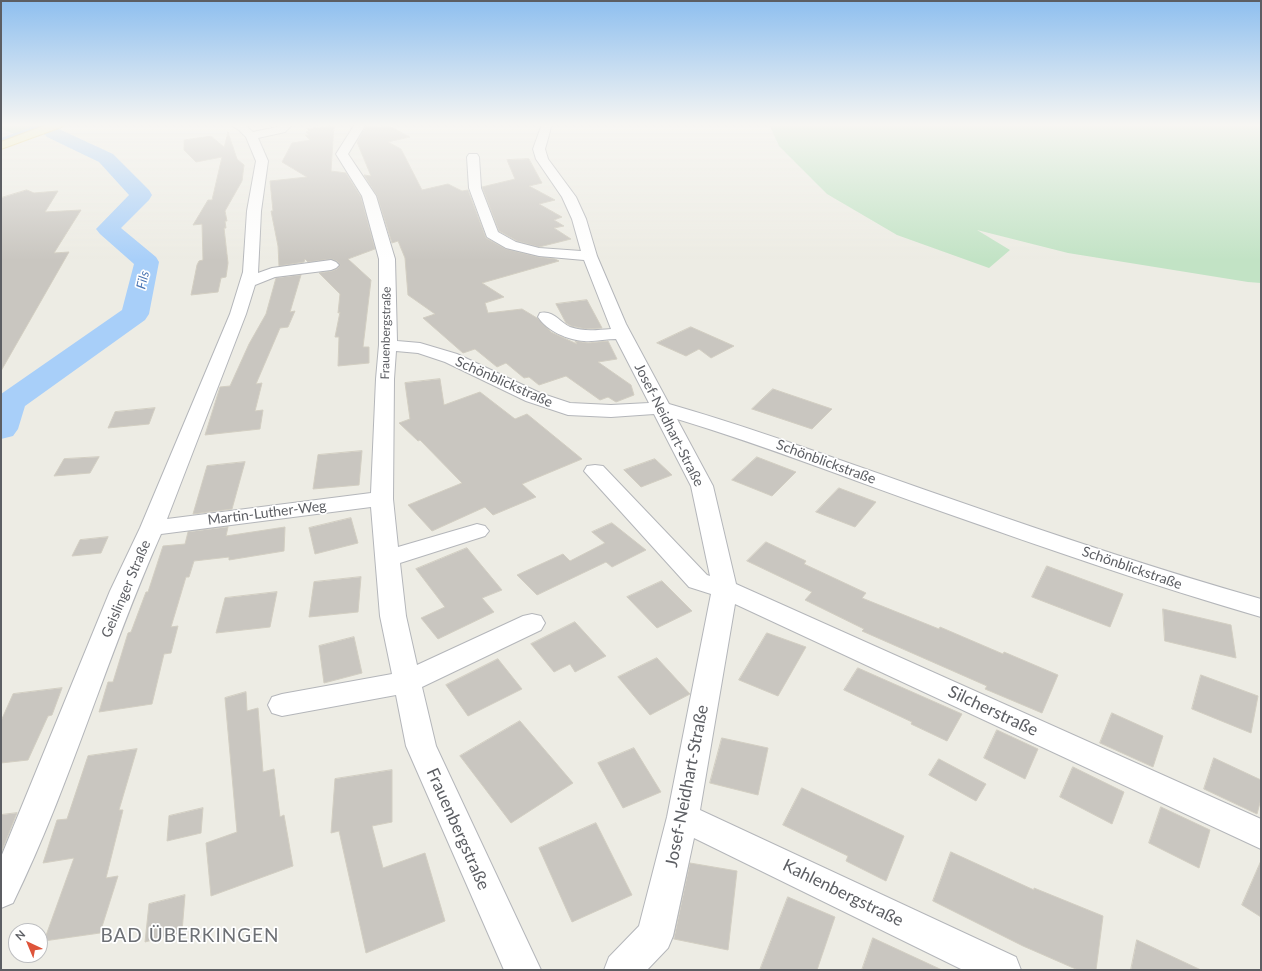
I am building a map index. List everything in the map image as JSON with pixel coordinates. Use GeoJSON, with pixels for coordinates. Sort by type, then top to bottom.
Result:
{"type":"FeatureCollection","features":[{"type":"Feature","properties":{"kind":"street","name":"Geislinger Straße"},"geometry":{"type":"LineString","coordinates":[[1,892],[21,852],[124,592],[152,528],[238,314],[251,272],[254,211],[261,169]]}},
{"type":"Feature","properties":{"kind":"street","name":"Frauenbergstraße"},"geometry":{"type":"LineString","coordinates":[[352,169],[369,196],[387,259],[388,345],[385,379],[382,499],[393,616],[407,682],[421,746],[523,970]]}},
{"type":"Feature","properties":{"kind":"street"},"geometry":{"type":"LineString","coordinates":[[474,169],[475,188],[492,234],[511,245],[538,252],[590,256]]}},
{"type":"Feature","properties":{"kind":"street","name":"Josef-Neidhart-Straße"},"geometry":{"type":"LineString","coordinates":[[549,169],[569,197],[579,219],[590,256],[622,333],[702,486],[725,589],[684,817],[655,936],[622,970]]}},
{"type":"Feature","properties":{"kind":"street"},"geometry":{"type":"LineString","coordinates":[[247,283],[272,274],[331,265]]}},
{"type":"Feature","properties":{"kind":"street"},"geometry":{"type":"LineString","coordinates":[[546,317],[563,330],[584,336],[622,333]]}},
{"type":"Feature","properties":{"kind":"street","name":"Schönblickstraße"},"geometry":{"type":"LineString","coordinates":[[388,345],[420,348],[451,358],[533,396],[568,409],[611,412],[662,408],[738,431],[951,507],[1192,588],[1261,608]]}},
{"type":"Feature","properties":{"kind":"street"},"geometry":{"type":"LineString","coordinates":[[595,471],[698,581],[725,589]]}},
{"type":"Feature","properties":{"kind":"street","name":"Martin-Luther-Weg"},"geometry":{"type":"LineString","coordinates":[[152,528],[382,499]]}},
{"type":"Feature","properties":{"kind":"street"},"geometry":{"type":"LineString","coordinates":[[387,559],[477,531]]}},
{"type":"Feature","properties":{"kind":"street","name":"Silcherstraße"},"geometry":{"type":"LineString","coordinates":[[725,589],[1261,834]]}},
{"type":"Feature","properties":{"kind":"street"},"geometry":{"type":"LineString","coordinates":[[282,705],[407,682],[532,623]]}},
{"type":"Feature","properties":{"kind":"street","name":"Kahlenbergstraße"},"geometry":{"type":"LineString","coordinates":[[684,817],[1003,970]]}},
{"type":"Feature","properties":{"kind":"green space"},"geometry":{"type":"Polygon","coordinates":[[[802,169],[1261,169],[1261,283],[1068,253],[977,230],[1010,250],[989,268],[897,235],[827,194],[802,169]]]}},
{"type":"Feature","properties":{"kind":"building"},"geometry":{"type":"Polygon","coordinates":[[[219,169],[243,169],[242,181],[225,211],[227,221],[225,221],[226,228],[224,228],[228,263],[226,277],[221,278],[218,292],[191,295],[197,265],[199,261],[203,260],[202,224],[193,225],[208,200],[212,200],[219,169]]]}},
{"type":"Feature","properties":{"kind":"building"},"geometry":{"type":"Polygon","coordinates":[[[294,169],[331,169],[331,171],[346,173],[361,197],[375,249],[348,259],[371,280],[363,347],[369,347],[369,363],[338,366],[339,337],[335,337],[340,312],[338,313],[340,294],[319,273],[337,269],[340,265],[337,261],[331,259],[308,262],[305,259],[304,262],[279,266],[278,246],[271,211],[273,211],[270,181],[307,177],[294,169]]]}},
{"type":"Feature","properties":{"kind":"building"},"geometry":{"type":"Polygon","coordinates":[[[368,169],[411,169],[422,190],[448,184],[462,191],[468,190],[486,238],[506,249],[559,261],[482,283],[504,297],[485,303],[488,313],[522,309],[537,318],[551,332],[577,344],[575,341],[588,343],[608,341],[617,359],[598,362],[631,385],[634,395],[616,402],[608,397],[600,400],[566,376],[539,385],[529,377],[524,378],[506,363],[497,367],[475,349],[463,353],[423,318],[435,314],[408,295],[405,258],[398,241],[392,243],[377,196],[364,175],[371,176],[368,169]]]}},
{"type":"Feature","properties":{"kind":"building"},"geometry":{"type":"Polygon","coordinates":[[[511,169],[535,169],[542,183],[529,186],[555,200],[539,204],[562,217],[554,220],[564,226],[554,228],[571,239],[539,247],[517,241],[499,231],[482,187],[515,179],[511,169]]]}},
{"type":"Feature","properties":{"kind":"building"},"geometry":{"type":"Polygon","coordinates":[[[27,190],[34,193],[58,191],[45,212],[81,210],[54,253],[69,252],[1,371],[1,198],[27,190]]]}},
{"type":"Feature","properties":{"kind":"building"},"geometry":{"type":"Polygon","coordinates":[[[301,275],[290,312],[295,311],[288,327],[280,328],[256,384],[262,383],[255,411],[263,410],[260,429],[205,435],[220,387],[230,386],[249,344],[266,314],[276,278],[301,275]]]}},
{"type":"Feature","properties":{"kind":"building"},"geometry":{"type":"Polygon","coordinates":[[[587,300],[602,328],[586,329],[571,326],[566,323],[556,304],[587,300]]]}},
{"type":"Feature","properties":{"kind":"building"},"geometry":{"type":"Polygon","coordinates":[[[691,327],[734,346],[711,358],[699,349],[686,356],[657,343],[691,327]]]}},
{"type":"Feature","properties":{"kind":"building"},"geometry":{"type":"Polygon","coordinates":[[[440,379],[444,405],[480,392],[515,419],[527,414],[582,459],[522,484],[536,497],[493,515],[485,507],[432,531],[408,505],[462,483],[420,440],[418,441],[399,423],[410,419],[405,383],[440,379]]]}},
{"type":"Feature","properties":{"kind":"building"},"geometry":{"type":"Polygon","coordinates":[[[773,389],[832,409],[812,429],[752,409],[773,389]]]}},
{"type":"Feature","properties":{"kind":"building"},"geometry":{"type":"Polygon","coordinates":[[[155,408],[149,424],[108,428],[115,412],[155,408]]]}},
{"type":"Feature","properties":{"kind":"building"},"geometry":{"type":"Polygon","coordinates":[[[362,451],[359,485],[313,489],[318,455],[362,451]]]}},
{"type":"Feature","properties":{"kind":"building"},"geometry":{"type":"Polygon","coordinates":[[[99,457],[90,473],[54,476],[64,459],[99,457]]]}},
{"type":"Feature","properties":{"kind":"building"},"geometry":{"type":"Polygon","coordinates":[[[757,457],[796,472],[772,496],[732,480],[757,457]]]}},
{"type":"Feature","properties":{"kind":"building"},"geometry":{"type":"Polygon","coordinates":[[[655,459],[672,475],[641,487],[624,470],[655,459]]]}},
{"type":"Feature","properties":{"kind":"building"},"geometry":{"type":"Polygon","coordinates":[[[245,462],[232,509],[193,514],[207,466],[245,462]]]}},
{"type":"Feature","properties":{"kind":"building"},"geometry":{"type":"Polygon","coordinates":[[[839,488],[876,502],[855,527],[816,512],[839,488]]]}},
{"type":"Feature","properties":{"kind":"building"},"geometry":{"type":"Polygon","coordinates":[[[351,518],[358,543],[315,554],[309,528],[351,518]]]}},
{"type":"Feature","properties":{"kind":"building"},"geometry":{"type":"Polygon","coordinates":[[[612,523],[646,550],[612,567],[606,562],[537,595],[517,575],[563,554],[570,561],[605,543],[592,532],[612,523]]]}},
{"type":"Feature","properties":{"kind":"building"},"geometry":{"type":"Polygon","coordinates":[[[228,527],[226,536],[285,527],[284,551],[229,560],[229,557],[194,561],[189,577],[186,577],[171,627],[178,626],[171,653],[164,654],[152,704],[99,712],[108,682],[113,682],[128,633],[131,632],[146,592],[148,592],[163,546],[185,544],[188,532],[228,527]]]}},
{"type":"Feature","properties":{"kind":"building"},"geometry":{"type":"Polygon","coordinates":[[[108,537],[101,553],[72,556],[80,540],[108,537]]]}},
{"type":"Feature","properties":{"kind":"building"},"geometry":{"type":"Polygon","coordinates":[[[766,542],[806,561],[804,564],[866,593],[862,598],[939,629],[940,627],[1003,654],[1004,652],[1058,675],[1042,713],[985,689],[987,686],[862,631],[864,629],[805,600],[812,592],[747,561],[766,542]]]}},
{"type":"Feature","properties":{"kind":"building"},"geometry":{"type":"Polygon","coordinates":[[[467,548],[502,590],[482,598],[494,612],[438,639],[421,618],[445,607],[416,569],[467,548]]]}},
{"type":"Feature","properties":{"kind":"building"},"geometry":{"type":"Polygon","coordinates":[[[1047,566],[1123,594],[1110,627],[1032,597],[1047,566]]]}},
{"type":"Feature","properties":{"kind":"building"},"geometry":{"type":"Polygon","coordinates":[[[361,577],[358,612],[309,617],[314,582],[361,577]]]}},
{"type":"Feature","properties":{"kind":"building"},"geometry":{"type":"Polygon","coordinates":[[[662,581],[692,611],[657,628],[627,597],[662,581]]]}},
{"type":"Feature","properties":{"kind":"building"},"geometry":{"type":"Polygon","coordinates":[[[277,592],[270,627],[216,633],[225,598],[277,592]]]}},
{"type":"Feature","properties":{"kind":"building"},"geometry":{"type":"Polygon","coordinates":[[[1163,609],[1231,625],[1236,658],[1165,641],[1163,609]]]}},
{"type":"Feature","properties":{"kind":"building"},"geometry":{"type":"Polygon","coordinates":[[[575,622],[606,656],[575,672],[570,664],[554,672],[531,644],[575,622]]]}},
{"type":"Feature","properties":{"kind":"building"},"geometry":{"type":"Polygon","coordinates":[[[767,633],[806,647],[778,696],[739,680],[767,633]]]}},
{"type":"Feature","properties":{"kind":"building"},"geometry":{"type":"Polygon","coordinates":[[[354,637],[362,673],[324,683],[319,646],[354,637]]]}},
{"type":"Feature","properties":{"kind":"building"},"geometry":{"type":"Polygon","coordinates":[[[657,658],[690,694],[650,715],[618,677],[657,658]]]}},
{"type":"Feature","properties":{"kind":"building"},"geometry":{"type":"Polygon","coordinates":[[[498,659],[522,689],[468,716],[446,685],[498,659]]]}},
{"type":"Feature","properties":{"kind":"building"},"geometry":{"type":"Polygon","coordinates":[[[858,668],[962,714],[947,741],[911,724],[912,722],[844,690],[858,668]]]}},
{"type":"Feature","properties":{"kind":"building"},"geometry":{"type":"Polygon","coordinates":[[[1201,675],[1258,696],[1251,733],[1192,709],[1201,675]]]}},
{"type":"Feature","properties":{"kind":"building"},"geometry":{"type":"Polygon","coordinates":[[[62,688],[52,715],[48,716],[28,760],[1,763],[1,721],[13,694],[62,688]]]}},
{"type":"Feature","properties":{"kind":"building"},"geometry":{"type":"Polygon","coordinates":[[[246,692],[247,711],[258,708],[263,772],[274,769],[280,817],[284,815],[293,866],[211,896],[206,843],[237,832],[225,698],[246,692]]]}},
{"type":"Feature","properties":{"kind":"building"},"geometry":{"type":"Polygon","coordinates":[[[1112,713],[1163,736],[1153,767],[1100,743],[1112,713]]]}},
{"type":"Feature","properties":{"kind":"building"},"geometry":{"type":"Polygon","coordinates":[[[520,721],[573,783],[511,823],[460,756],[520,721]]]}},
{"type":"Feature","properties":{"kind":"building"},"geometry":{"type":"Polygon","coordinates":[[[997,730],[1038,749],[1025,779],[984,758],[997,730]]]}},
{"type":"Feature","properties":{"kind":"building"},"geometry":{"type":"Polygon","coordinates":[[[722,738],[768,748],[758,795],[710,783],[722,738]]]}},
{"type":"Feature","properties":{"kind":"building"},"geometry":{"type":"Polygon","coordinates":[[[634,748],[661,792],[623,808],[598,763],[634,748]]]}},
{"type":"Feature","properties":{"kind":"building"},"geometry":{"type":"Polygon","coordinates":[[[137,749],[119,810],[123,810],[106,878],[118,876],[100,933],[48,940],[48,930],[74,858],[43,863],[57,820],[67,819],[88,756],[137,749]]]}},
{"type":"Feature","properties":{"kind":"building"},"geometry":{"type":"Polygon","coordinates":[[[1214,758],[1261,780],[1261,799],[1257,814],[1204,789],[1214,758]]]}},
{"type":"Feature","properties":{"kind":"building"},"geometry":{"type":"Polygon","coordinates":[[[939,759],[986,784],[976,801],[929,775],[939,759]]]}},
{"type":"Feature","properties":{"kind":"building"},"geometry":{"type":"Polygon","coordinates":[[[1073,767],[1124,792],[1112,824],[1060,797],[1073,767]]]}},
{"type":"Feature","properties":{"kind":"building"},"geometry":{"type":"Polygon","coordinates":[[[392,770],[392,822],[372,826],[383,868],[425,853],[445,921],[366,953],[339,831],[331,833],[335,779],[392,770]]]}},
{"type":"Feature","properties":{"kind":"building"},"geometry":{"type":"Polygon","coordinates":[[[802,788],[904,836],[886,881],[846,861],[848,856],[783,825],[802,788]]]}},
{"type":"Feature","properties":{"kind":"building"},"geometry":{"type":"Polygon","coordinates":[[[1161,807],[1210,830],[1199,868],[1149,843],[1161,807]]]}},
{"type":"Feature","properties":{"kind":"building"},"geometry":{"type":"Polygon","coordinates":[[[203,808],[201,833],[167,841],[169,816],[203,808]]]}},
{"type":"Feature","properties":{"kind":"building"},"geometry":{"type":"Polygon","coordinates":[[[17,813],[1,853],[1,815],[17,813]]]}},
{"type":"Feature","properties":{"kind":"building"},"geometry":{"type":"Polygon","coordinates":[[[596,823],[632,895],[572,922],[539,848],[596,823]]]}},
{"type":"Feature","properties":{"kind":"building"},"geometry":{"type":"Polygon","coordinates":[[[951,852],[1034,890],[1034,888],[1103,916],[1096,970],[1078,970],[1023,946],[933,901],[951,852]]]}},
{"type":"Feature","properties":{"kind":"building"},"geometry":{"type":"Polygon","coordinates":[[[1261,861],[1261,917],[1242,905],[1261,861]]]}},
{"type":"Feature","properties":{"kind":"building"},"geometry":{"type":"Polygon","coordinates":[[[690,863],[737,871],[728,950],[674,939],[690,863]]]}},
{"type":"Feature","properties":{"kind":"building"},"geometry":{"type":"Polygon","coordinates":[[[185,895],[182,932],[145,942],[149,904],[185,895]]]}},
{"type":"Feature","properties":{"kind":"building"},"geometry":{"type":"Polygon","coordinates":[[[788,897],[835,917],[817,970],[760,970],[788,897]]]}},
{"type":"Feature","properties":{"kind":"building"},"geometry":{"type":"Polygon","coordinates":[[[873,938],[942,970],[862,970],[873,938]]]}},
{"type":"Feature","properties":{"kind":"building"},"geometry":{"type":"Polygon","coordinates":[[[1137,940],[1201,970],[1131,970],[1137,940]]]}},
{"type":"Feature","properties":{"kind":"waterway","name":"Fils"},"geometry":{"type":"LineString","coordinates":[[1,429],[11,402],[135,314],[147,262],[108,229],[141,195],[117,169]]}},
{"type":"Feature","properties":{"kind":"district","name":"BAD ÜBERKINGEN"},"geometry":{"type":"Point","coordinates":[190,936]}}]}
